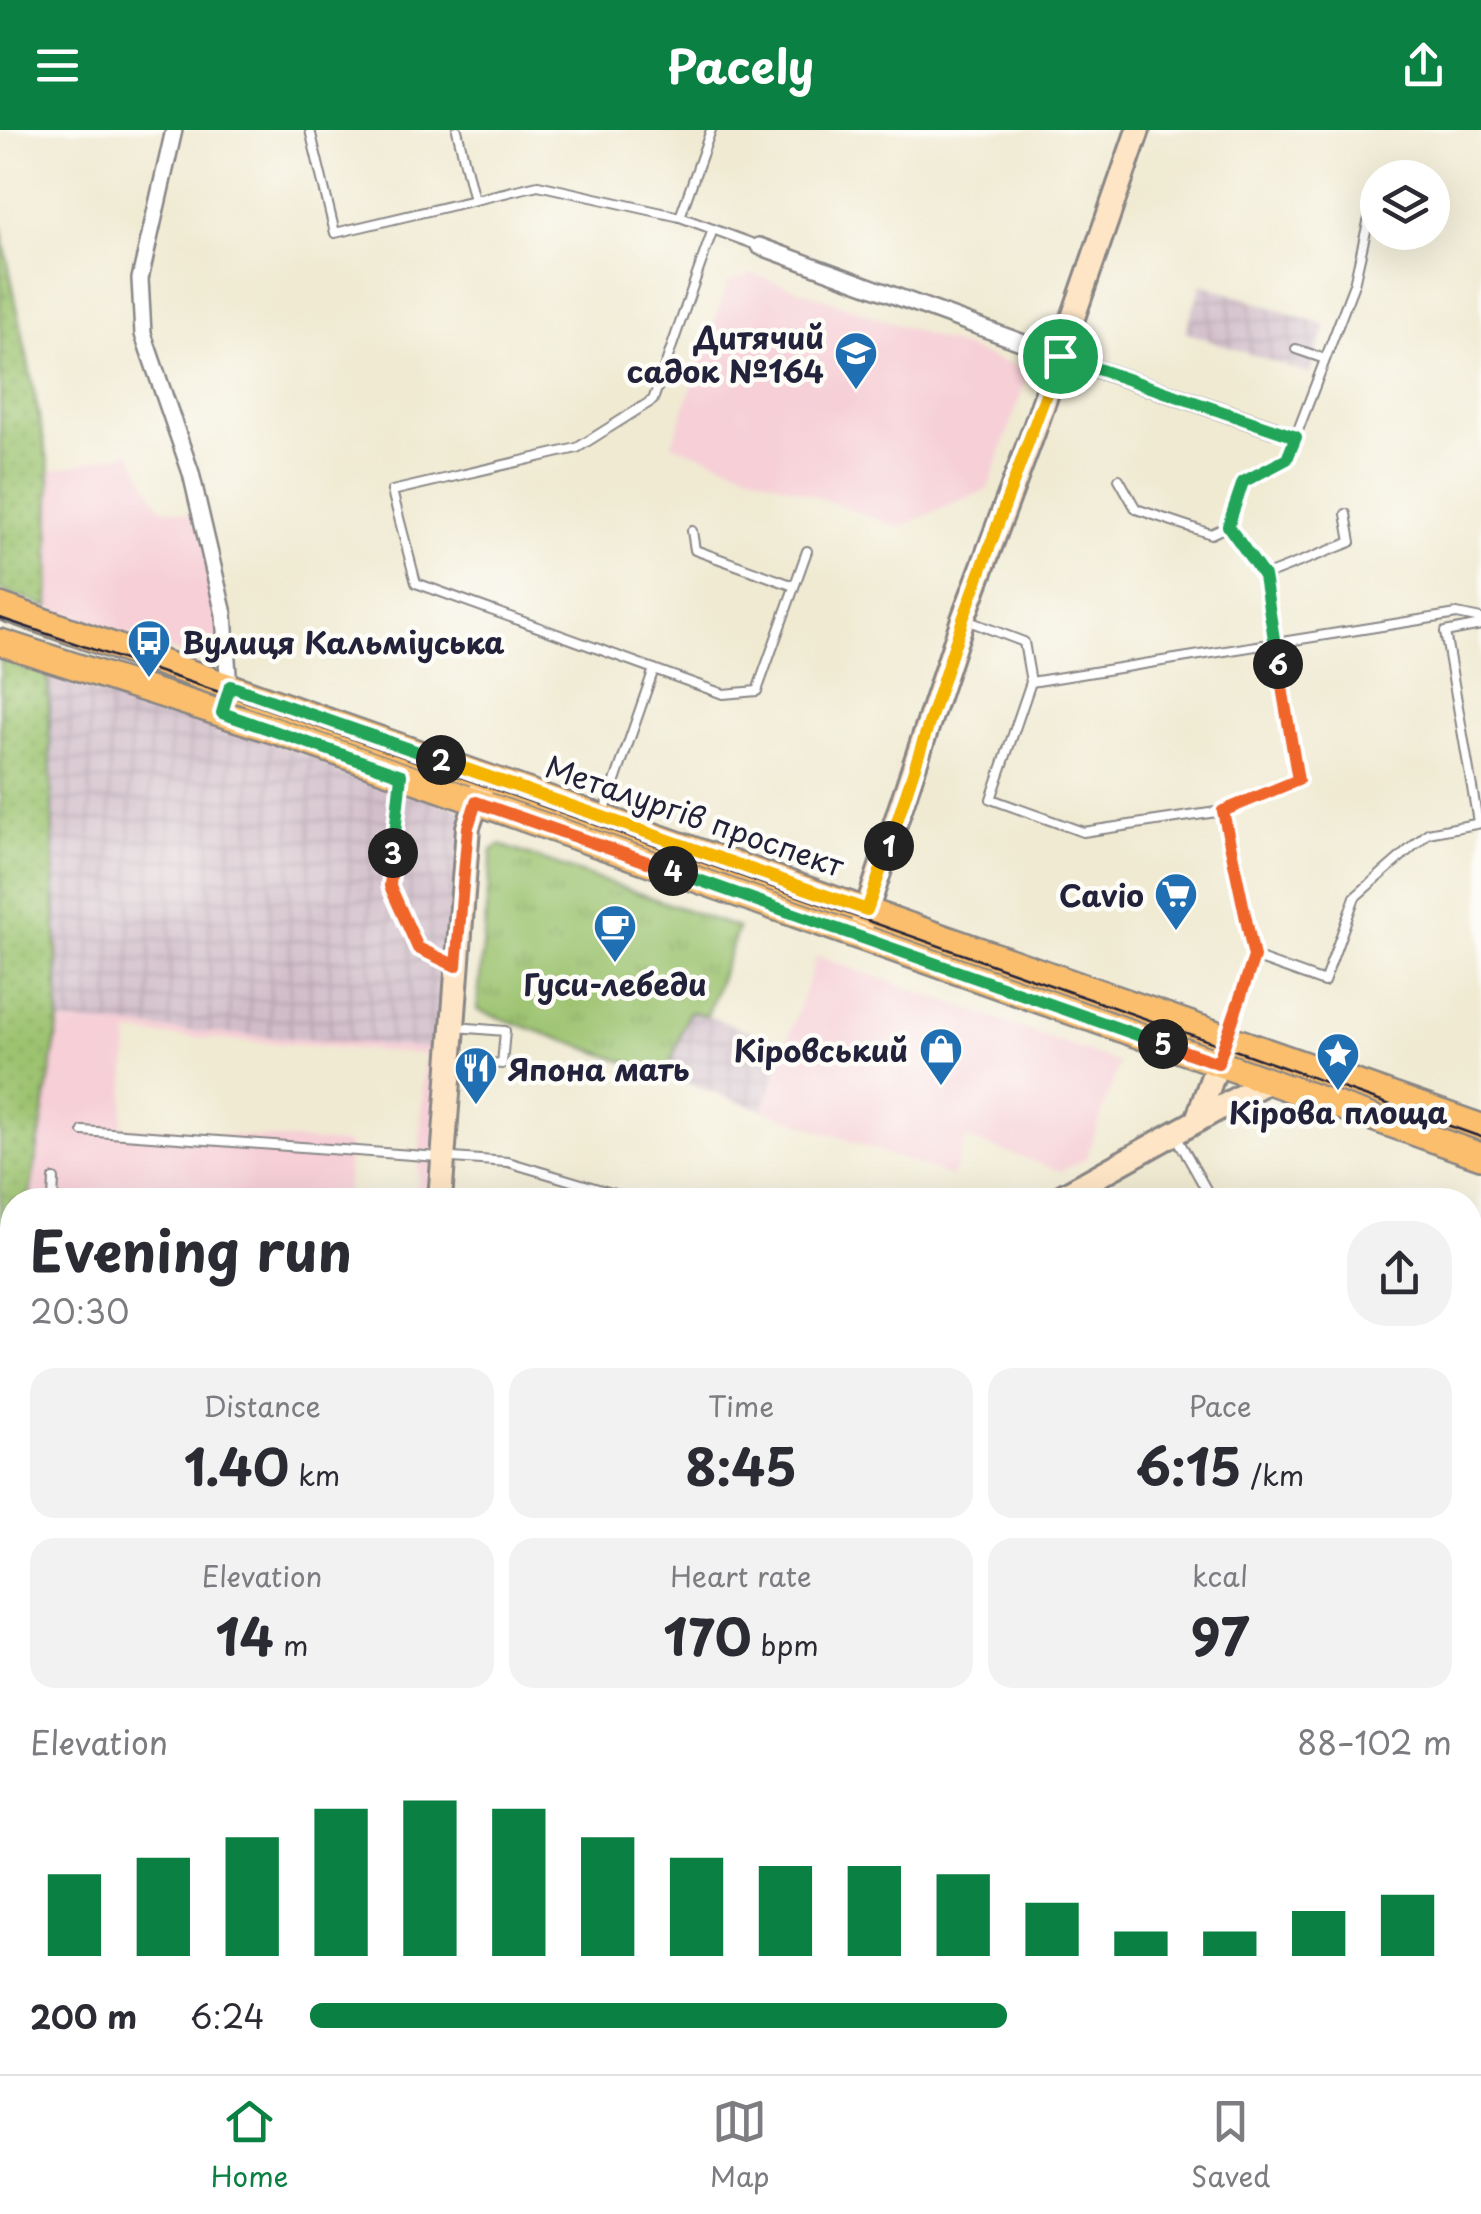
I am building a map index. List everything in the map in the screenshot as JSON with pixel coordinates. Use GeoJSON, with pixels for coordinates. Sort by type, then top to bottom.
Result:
{"type":"FeatureCollection","features":[{"type":"Feature","properties":{"kind":"main road","name":"Металургів проспект"},"geometry":{"type":"LineString","coordinates":[[12,610],[230,686],[403,761],[476,802],[598,830],[867,910],[1481,1127]]}},
{"type":"Feature","properties":{"kind":"main road","name":"Металургів проспект"},"geometry":{"type":"LineString","coordinates":[[7,644],[222,713],[403,761],[486,776],[598,830],[858,936],[1481,1156]]}},
{"type":"Feature","properties":{"kind":"street"},"geometry":{"type":"LineString","coordinates":[[174,130],[140,279],[143,334],[191,473],[224,614],[230,686],[222,713]]}},
{"type":"Feature","properties":{"kind":"street"},"geometry":{"type":"LineString","coordinates":[[858,936],[963,619],[1138,130]]}},
{"type":"Feature","properties":{"kind":"street"},"geometry":{"type":"LineString","coordinates":[[759,246],[1273,429]]}},
{"type":"Feature","properties":{"kind":"street"},"geometry":{"type":"LineString","coordinates":[[440,1188],[441,1158],[460,1061],[452,1027],[468,827],[486,776]]}},
{"type":"Feature","properties":{"kind":"street"},"geometry":{"type":"LineString","coordinates":[[1197,1120],[1227,1037]]}},
{"type":"Feature","properties":{"kind":"street"},"geometry":{"type":"LineString","coordinates":[[1075,1188],[1268,1081]]}},
{"type":"Feature","properties":{"kind":"lane"},"geometry":{"type":"LineString","coordinates":[[310,130],[334,234],[538,185],[680,217],[759,246]]}},
{"type":"Feature","properties":{"kind":"lane"},"geometry":{"type":"LineString","coordinates":[[458,130],[474,200]]}},
{"type":"Feature","properties":{"kind":"lane"},"geometry":{"type":"LineString","coordinates":[[680,217],[712,130]]}},
{"type":"Feature","properties":{"kind":"lane"},"geometry":{"type":"LineString","coordinates":[[713,230],[653,400],[577,448],[392,492],[416,583],[723,694],[757,691],[806,551]]}},
{"type":"Feature","properties":{"kind":"lane"},"geometry":{"type":"LineString","coordinates":[[1119,479],[1136,509],[1211,534],[1228,526],[1243,482],[1287,459],[1354,284],[1362,250]]}},
{"type":"Feature","properties":{"kind":"lane"},"geometry":{"type":"LineString","coordinates":[[1296,350],[1325,359]]}},
{"type":"Feature","properties":{"kind":"lane"},"geometry":{"type":"LineString","coordinates":[[1273,429],[1296,437]]}},
{"type":"Feature","properties":{"kind":"lane"},"geometry":{"type":"LineString","coordinates":[[1264,576],[1350,542],[1346,514]]}},
{"type":"Feature","properties":{"kind":"lane"},"geometry":{"type":"LineString","coordinates":[[963,619],[1024,642],[1031,682],[990,799],[1083,832],[1223,811],[1298,780],[1264,576],[1228,526]]}},
{"type":"Feature","properties":{"kind":"lane"},"geometry":{"type":"LineString","coordinates":[[692,531],[696,550],[794,586]]}},
{"type":"Feature","properties":{"kind":"lane"},"geometry":{"type":"LineString","coordinates":[[1031,682],[1457,614],[1481,622]]}},
{"type":"Feature","properties":{"kind":"lane"},"geometry":{"type":"LineString","coordinates":[[1254,957],[1324,982],[1354,897],[1428,833],[1479,822],[1445,632],[1481,622]]}},
{"type":"Feature","properties":{"kind":"lane"},"geometry":{"type":"LineString","coordinates":[[598,830],[654,669]]}},
{"type":"Feature","properties":{"kind":"lane"},"geometry":{"type":"LineString","coordinates":[[403,761],[390,886],[418,948],[456,966]]}},
{"type":"Feature","properties":{"kind":"lane"},"geometry":{"type":"LineString","coordinates":[[1223,811],[1254,957],[1227,1037]]}},
{"type":"Feature","properties":{"kind":"lane"},"geometry":{"type":"LineString","coordinates":[[452,1027],[505,1031],[502,1064],[489,1064]]}},
{"type":"Feature","properties":{"kind":"lane"},"geometry":{"type":"LineString","coordinates":[[83,1132],[508,1162],[595,1188]]}},
{"type":"Feature","properties":{"kind":"lane"},"geometry":{"type":"LineString","coordinates":[[1174,1132],[1205,1188]]}},
{"type":"Feature","properties":{"kind":"lane"},"geometry":{"type":"LineString","coordinates":[[54,1180],[54,1188]]}},
{"type":"Feature","properties":{"kind":"shaded area","name":"Дитячий садок №164"},"geometry":{"type":"Polygon","coordinates":[[[754,274],[1029,371],[988,489],[899,527],[672,444],[728,283],[754,274]]]}},
{"type":"Feature","properties":{"kind":"shaded area"},"geometry":{"type":"Polygon","coordinates":[[[1202,284],[1326,326],[1309,374],[1185,332],[1202,284]]]}},
{"type":"Feature","properties":{"kind":"shaded area"},"geometry":{"type":"Polygon","coordinates":[[[130,452],[160,507],[197,516],[220,615],[225,669],[49,607],[50,471],[130,452]]]}},
{"type":"Feature","properties":{"kind":"shaded area"},"geometry":{"type":"Polygon","coordinates":[[[48,675],[162,712],[192,713],[464,810],[442,1049],[59,1021],[48,675]]]}},
{"type":"Feature","properties":{"kind":"shaded area","name":"Кіровський"},"geometry":{"type":"Polygon","coordinates":[[[817,956],[1119,1063],[1086,1159],[1061,1171],[966,1138],[952,1177],[763,1110],[817,956]]]}},
{"type":"Feature","properties":{"kind":"shaded area"},"geometry":{"type":"Polygon","coordinates":[[[690,1010],[786,1044],[763,1110],[666,1076],[690,1010]]]}},
{"type":"Feature","properties":{"kind":"shaded area"},"geometry":{"type":"Polygon","coordinates":[[[59,1021],[442,1049],[433,1188],[418,1188],[425,1054],[129,1033],[122,1127],[349,1144],[347,1188],[31,1188],[59,1021]]]}},
{"type":"Feature","properties":{"kind":"green space"},"geometry":{"type":"Polygon","coordinates":[[[0,223],[50,471],[49,607],[0,590],[0,223]]]}},
{"type":"Feature","properties":{"kind":"green space"},"geometry":{"type":"Polygon","coordinates":[[[0,659],[48,675],[59,1021],[31,1188],[0,1188],[0,659]]]}},
{"type":"Feature","properties":{"kind":"green space"},"geometry":{"type":"Polygon","coordinates":[[[500,845],[738,928],[707,1016],[689,1011],[666,1076],[477,1010],[492,850],[500,845]]]}},
{"type":"Feature","properties":{"kind":"tram line"},"geometry":{"type":"LineString","coordinates":[[0,618],[1481,1137]]}},
{"type":"Feature","properties":{"kind":"place","name":"Дитячий садок №164"},"geometry":{"type":"Point","coordinates":[856,391]}},
{"type":"Feature","properties":{"kind":"place","name":"Вулиця Кальміуська"},"geometry":{"type":"Point","coordinates":[149,679]}},
{"type":"Feature","properties":{"kind":"place","name":"Cavio"},"geometry":{"type":"Point","coordinates":[1176,932]}},
{"type":"Feature","properties":{"kind":"place","name":"Гуси-лебеди"},"geometry":{"type":"Point","coordinates":[615,964]}},
{"type":"Feature","properties":{"kind":"place","name":"Кіровський"},"geometry":{"type":"Point","coordinates":[941,1087]}},
{"type":"Feature","properties":{"kind":"place","name":"Кірова площа"},"geometry":{"type":"Point","coordinates":[1338,1092]}},
{"type":"Feature","properties":{"kind":"place","name":"Япона мать"},"geometry":{"type":"Point","coordinates":[476,1106]}},
{"type":"Feature","properties":{"kind":"route"},"geometry":{"type":"LineString","coordinates":[[1060,356],[1296,437],[1287,459],[1243,482],[1228,526],[1264,576],[1298,780],[1223,811],[1254,957],[1218,1063],[476,802],[468,827],[456,966],[418,948],[390,886],[401,775],[222,713],[230,686],[867,910],[963,619],[1060,356]]}}]}
